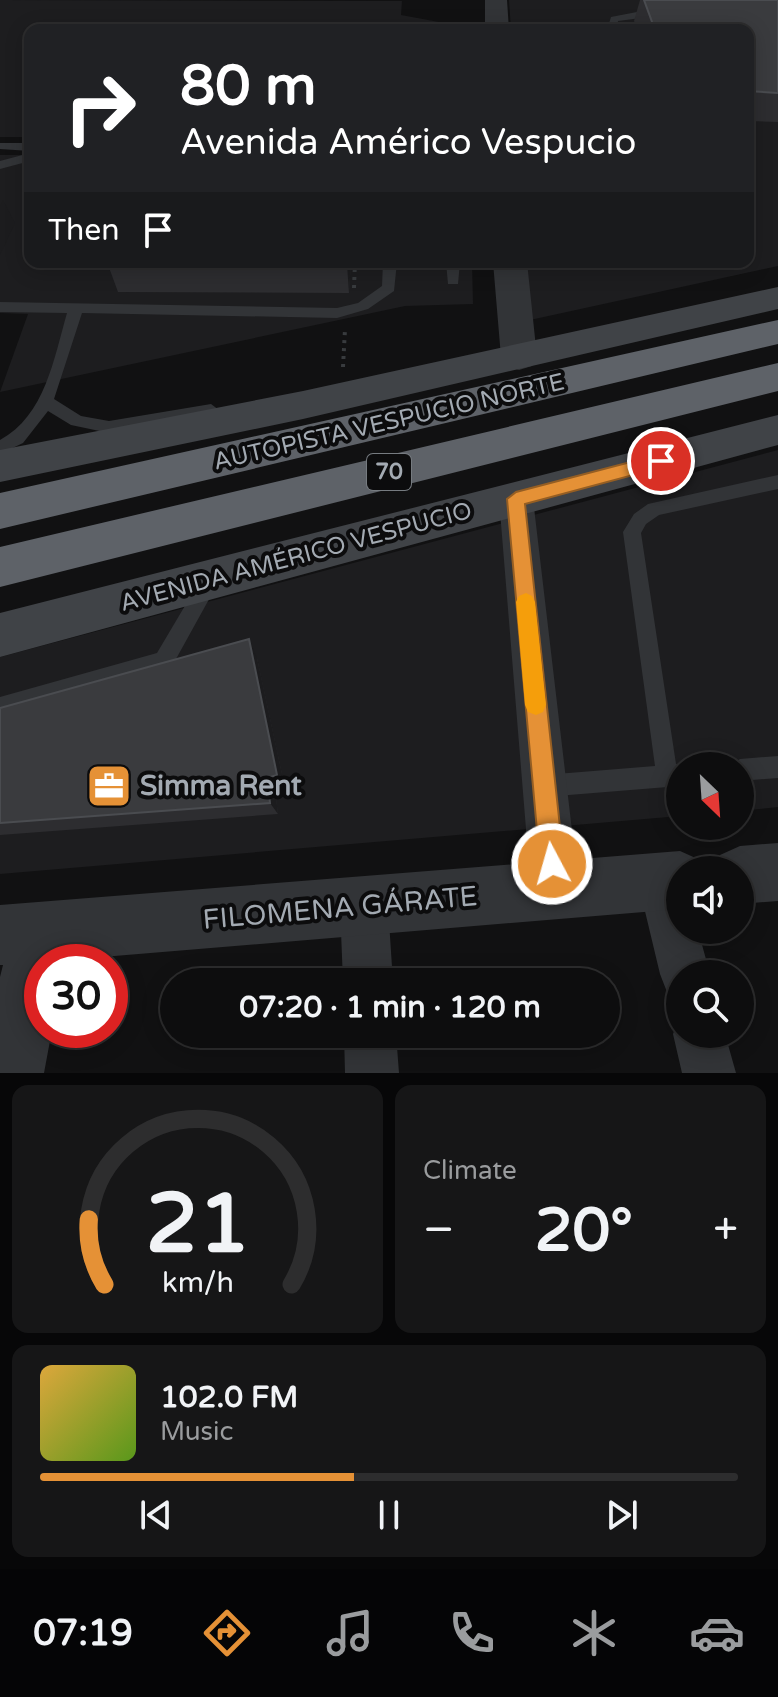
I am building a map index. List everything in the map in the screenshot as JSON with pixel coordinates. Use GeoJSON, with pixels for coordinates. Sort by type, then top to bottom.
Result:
{"type":"FeatureCollection","features":[{"type":"Feature","properties":{"kind":"highway","name":"AUTOPISTA VESPUCIO NORTE"},"geometry":{"type":"LineString","coordinates":[[0,511],[778,332]]}},
{"type":"Feature","properties":{"kind":"highway","name":"AUTOPISTA VESPUCIO NORTE"},"geometry":{"type":"LineString","coordinates":[[0,567],[778,377]]}},
{"type":"Feature","properties":{"kind":"main road"},"geometry":{"type":"LineString","coordinates":[[0,466],[298,406],[778,298]]}},
{"type":"Feature","properties":{"kind":"main road","name":"AVENIDA AMÉRICO VESPUCIO"},"geometry":{"type":"LineString","coordinates":[[0,635],[778,430]]}},
{"type":"Feature","properties":{"kind":"street"},"geometry":{"type":"LineString","coordinates":[[496,0],[497,24]]}},
{"type":"Feature","properties":{"kind":"street"},"geometry":{"type":"LineString","coordinates":[[511,268],[519,357]]}},
{"type":"Feature","properties":{"kind":"street"},"geometry":{"type":"LineString","coordinates":[[516,499],[555,890]]}},
{"type":"Feature","properties":{"kind":"street"},"geometry":{"type":"LineString","coordinates":[[754,874],[778,872]]}},
{"type":"Feature","properties":{"kind":"street","name":"FILOMENA GÁRATE"},"geometry":{"type":"LineString","coordinates":[[20,934],[666,881]]}},
{"type":"Feature","properties":{"kind":"street"},"geometry":{"type":"LineString","coordinates":[[364,906],[367,968]]}},
{"type":"Feature","properties":{"kind":"street"},"geometry":{"type":"LineString","coordinates":[[11,1073],[20,934]]}},
{"type":"Feature","properties":{"kind":"street"},"geometry":{"type":"LineString","coordinates":[[371,1048],[372,1073]]}},
{"type":"Feature","properties":{"kind":"street"},"geometry":{"type":"LineString","coordinates":[[703,1048],[709,1073]]}},
{"type":"Feature","properties":{"kind":"lane"},"geometry":{"type":"LineString","coordinates":[[613,24],[614,19],[623,16],[668,15]]}},
{"type":"Feature","properties":{"kind":"lane"},"geometry":{"type":"LineString","coordinates":[[0,146],[24,147]]}},
{"type":"Feature","properties":{"kind":"lane"},"geometry":{"type":"LineString","coordinates":[[0,165],[24,159]]}},
{"type":"Feature","properties":{"kind":"lane"},"geometry":{"type":"LineString","coordinates":[[5,307],[363,306],[389,288],[390,268]]}},
{"type":"Feature","properties":{"kind":"lane"},"geometry":{"type":"LineString","coordinates":[[453,268],[453,281]]}},
{"type":"Feature","properties":{"kind":"lane"},"geometry":{"type":"LineString","coordinates":[[0,448],[26,432],[45,401],[76,308]]}},
{"type":"Feature","properties":{"kind":"lane"},"geometry":{"type":"LineString","coordinates":[[45,401],[77,421],[109,427],[274,399],[298,406]]}},
{"type":"Feature","properties":{"kind":"lane"},"geometry":{"type":"LineString","coordinates":[[669,752],[632,532],[640,519],[654,509],[778,482]]}},
{"type":"Feature","properties":{"kind":"lane"},"geometry":{"type":"LineString","coordinates":[[0,707],[164,661],[211,579]]}},
{"type":"Feature","properties":{"kind":"lane"},"geometry":{"type":"LineString","coordinates":[[754,769],[778,767]]}},
{"type":"Feature","properties":{"kind":"lane"},"geometry":{"type":"LineString","coordinates":[[544,786],[666,777]]}},
{"type":"Feature","properties":{"kind":"path"},"geometry":{"type":"LineString","coordinates":[[342,396],[354,268]]}},
{"type":"Feature","properties":{"kind":"shaded area"},"geometry":{"type":"Polygon","coordinates":[[[0,0],[402,1],[401,15],[450,24],[24,24],[24,137],[0,137],[0,0]]]}},
{"type":"Feature","properties":{"kind":"shaded area"},"geometry":{"type":"Polygon","coordinates":[[[509,0],[778,0],[778,266],[530,320],[526,268],[754,268],[754,24],[511,24],[509,0]]]}},
{"type":"Feature","properties":{"kind":"shaded area"},"geometry":{"type":"Polygon","coordinates":[[[0,155],[24,155],[24,268],[472,268],[473,304],[405,306],[0,392],[28,314],[0,313],[0,155]]]}},
{"type":"Feature","properties":{"kind":"shaded area"},"geometry":{"type":"Polygon","coordinates":[[[778,450],[778,807],[754,810],[754,752],[666,752],[666,817],[0,874],[0,657],[778,450]]]}},
{"type":"Feature","properties":{"kind":"building"},"geometry":{"type":"Polygon","coordinates":[[[644,0],[778,0],[778,93],[754,91],[754,24],[653,24],[644,0]]]}},
{"type":"Feature","properties":{"kind":"building"},"geometry":{"type":"Polygon","coordinates":[[[249,639],[277,775],[267,778],[270,803],[0,823],[0,708],[249,639]]]}},
{"type":"Feature","properties":{"kind":"slow traffic"},"geometry":{"type":"LineString","coordinates":[[526,602],[536,705]]}},
{"type":"Feature","properties":{"kind":"place","name":"Simma Rent"},"geometry":{"type":"Point","coordinates":[109,786]}},
{"type":"Feature","properties":{"kind":"route"},"geometry":{"type":"LineString","coordinates":[[552,864],[516,499],[661,461]]}}]}
